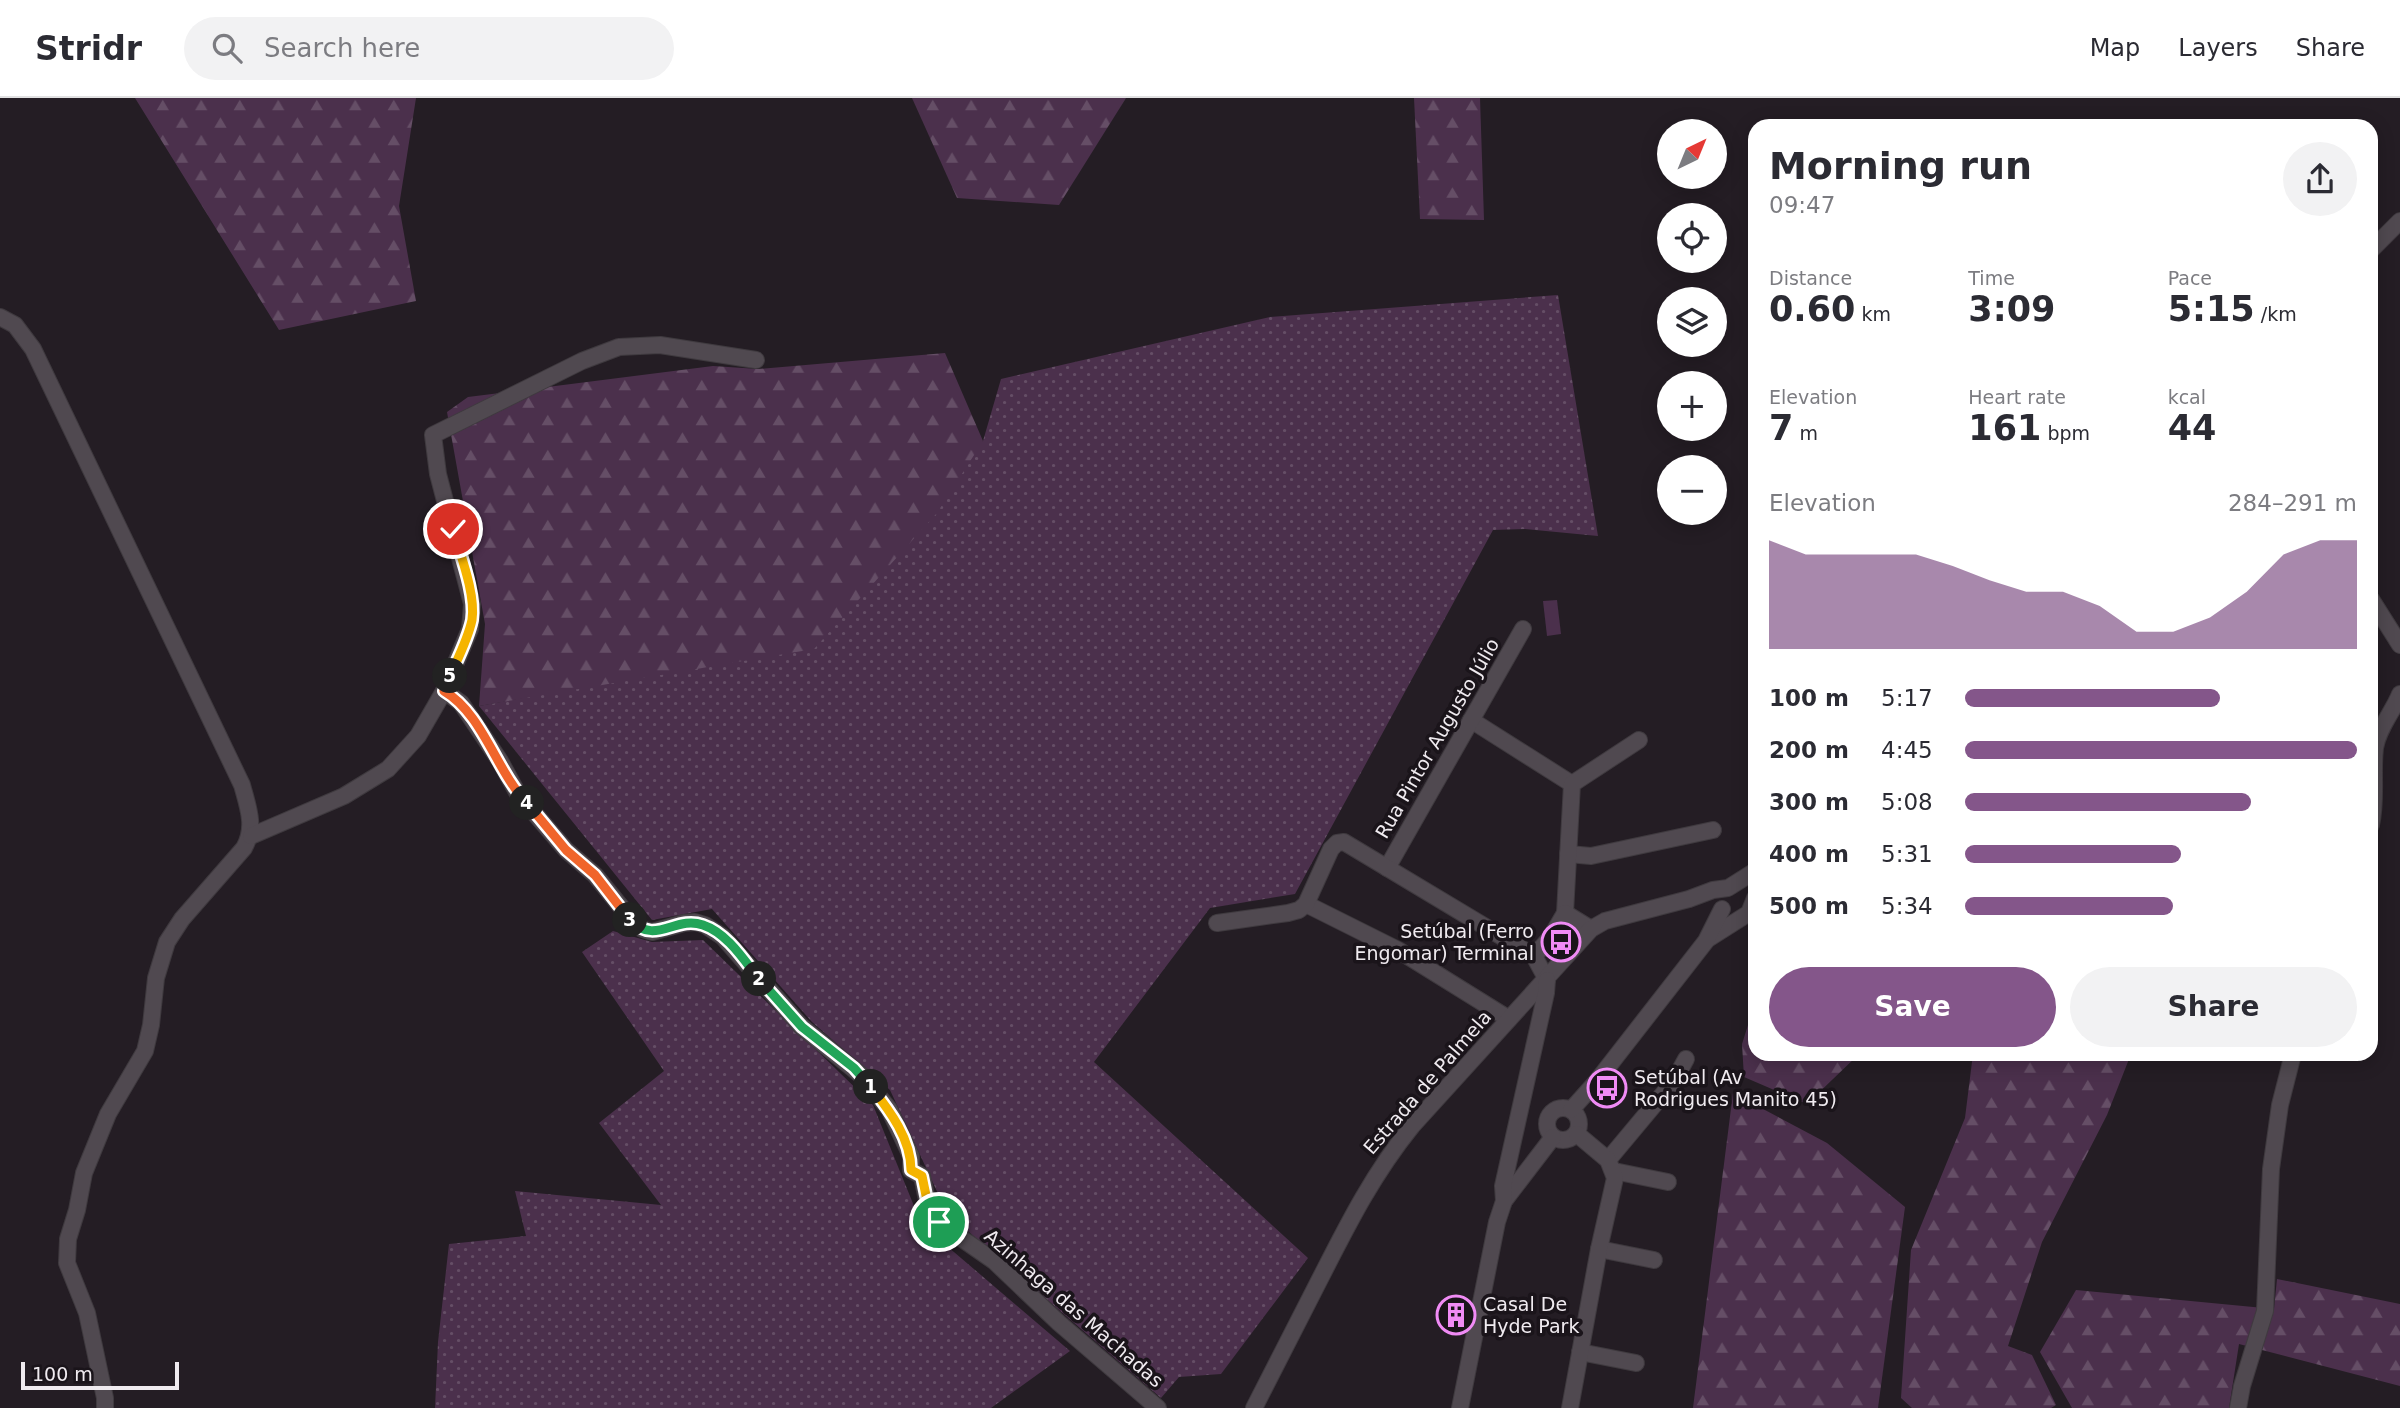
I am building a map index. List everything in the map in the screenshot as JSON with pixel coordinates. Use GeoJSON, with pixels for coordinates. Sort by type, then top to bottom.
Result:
{"type":"FeatureCollection","features":[{"type":"Feature","properties":{"kind":"street"},"geometry":{"type":"LineString","coordinates":[[2378,243],[2400,221]]}},
{"type":"Feature","properties":{"kind":"street"},"geometry":{"type":"LineString","coordinates":[[0,317],[15,325],[33,349],[242,785],[249,813],[251,835],[244,848],[182,919],[167,942],[156,978],[145,1051],[108,1114],[84,1173],[68,1239],[67,1263],[87,1313],[105,1408]]}},
{"type":"Feature","properties":{"kind":"street"},"geometry":{"type":"LineString","coordinates":[[251,835],[344,796],[388,769],[418,736],[444,691],[470,629],[472,604],[438,474],[433,435],[582,361],[619,347],[660,345],[756,360]]}},
{"type":"Feature","properties":{"kind":"street"},"geometry":{"type":"LineString","coordinates":[[2378,610],[2400,645]]}},
{"type":"Feature","properties":{"kind":"street","name":"Rua Pintor Augusto Júlio"},"geometry":{"type":"LineString","coordinates":[[1387,868],[1523,629]]}},
{"type":"Feature","properties":{"kind":"street","name":"Azinhaga das Machadas"},"geometry":{"type":"LineString","coordinates":[[444,691],[461,703],[500,761],[518,794],[566,850],[595,875],[635,924],[652,932],[695,922],[723,937],[802,1027],[862,1076],[889,1109],[911,1156],[911,1170],[922,1176],[929,1210],[939,1222],[994,1261],[1059,1323],[1158,1408]]}},
{"type":"Feature","properties":{"kind":"street"},"geometry":{"type":"LineString","coordinates":[[2378,738],[2400,694]]}},
{"type":"Feature","properties":{"kind":"street"},"geometry":{"type":"LineString","coordinates":[[1471,720],[1572,785]]}},
{"type":"Feature","properties":{"kind":"street"},"geometry":{"type":"LineString","coordinates":[[1572,785],[1639,740]]}},
{"type":"Feature","properties":{"kind":"street"},"geometry":{"type":"LineString","coordinates":[[1534,956],[1551,937],[1565,914],[1572,785]]}},
{"type":"Feature","properties":{"kind":"street"},"geometry":{"type":"LineString","coordinates":[[1568,855],[1591,856],[1713,830]]}},
{"type":"Feature","properties":{"kind":"street"},"geometry":{"type":"LineString","coordinates":[[1217,923],[1299,910],[1306,904],[1331,849],[1336,843],[1344,842],[1534,956],[1547,980],[1542,1014],[1503,1186],[1504,1201]]}},
{"type":"Feature","properties":{"kind":"street","name":"Estrada de Palmela"},"geometry":{"type":"LineString","coordinates":[[1254,1408],[1372,1180],[1412,1126],[1591,929],[1605,921],[1730,887],[1748,875]]}},
{"type":"Feature","properties":{"kind":"street"},"geometry":{"type":"LineString","coordinates":[[1572,1110],[1706,941],[1721,908],[1721,896],[1730,887],[1748,892]]}},
{"type":"Feature","properties":{"kind":"street","name":"Estrada de Palmela"},"geometry":{"type":"LineString","coordinates":[[1689,900],[1721,908]]}},
{"type":"Feature","properties":{"kind":"street"},"geometry":{"type":"LineString","coordinates":[[1306,904],[1398,950],[1509,1019]]}},
{"type":"Feature","properties":{"kind":"street"},"geometry":{"type":"LineString","coordinates":[[1721,908],[1732,918],[1741,918]]}},
{"type":"Feature","properties":{"kind":"street"},"geometry":{"type":"LineString","coordinates":[[1565,914],[1591,929]]}},
{"type":"Feature","properties":{"kind":"street"},"geometry":{"type":"LineString","coordinates":[[1706,941],[1748,914]]}},
{"type":"Feature","properties":{"kind":"street"},"geometry":{"type":"LineString","coordinates":[[1570,1408],[1599,1249],[1614,1186],[1611,1166],[1674,1081],[1686,1059]]}},
{"type":"Feature","properties":{"kind":"street"},"geometry":{"type":"LineString","coordinates":[[2238,1408],[2265,1311],[2271,1169],[2280,1105],[2291,1061]]}},
{"type":"Feature","properties":{"kind":"street"},"geometry":{"type":"LineString","coordinates":[[1525,1093],[1550,1113]]}},
{"type":"Feature","properties":{"kind":"street"},"geometry":{"type":"LineString","coordinates":[[1558,1108],[1572,1110],[1580,1123],[1577,1134],[1563,1141],[1553,1138],[1547,1129],[1550,1113],[1558,1108]]}},
{"type":"Feature","properties":{"kind":"street"},"geometry":{"type":"LineString","coordinates":[[1577,1134],[1611,1166],[1668,1182]]}},
{"type":"Feature","properties":{"kind":"street"},"geometry":{"type":"LineString","coordinates":[[1460,1408],[1497,1222],[1504,1201],[1553,1138]]}},
{"type":"Feature","properties":{"kind":"street"},"geometry":{"type":"LineString","coordinates":[[1599,1249],[1654,1260]]}},
{"type":"Feature","properties":{"kind":"street"},"geometry":{"type":"LineString","coordinates":[[1580,1352],[1636,1363]]}},
{"type":"Feature","properties":{"kind":"green space"},"geometry":{"type":"Polygon","coordinates":[[[135,98],[416,98],[399,206],[416,301],[279,330],[135,98]]]}},
{"type":"Feature","properties":{"kind":"green space"},"geometry":{"type":"Polygon","coordinates":[[[912,98],[1126,98],[1059,205],[957,198],[912,98]]]}},
{"type":"Feature","properties":{"kind":"green space"},"geometry":{"type":"Polygon","coordinates":[[[1414,98],[1480,98],[1484,220],[1420,219],[1414,98]]]}},
{"type":"Feature","properties":{"kind":"green space"},"geometry":{"type":"Polygon","coordinates":[[[1558,295],[1598,536],[1525,529],[1493,530],[1295,894],[1210,908],[1094,1062],[1308,1258],[1221,1374],[1179,1377],[1161,1398],[947,1213],[890,1090],[812,1022],[712,909],[652,920],[479,706],[522,698],[983,441],[1001,379],[1270,317],[1558,295]]]}},
{"type":"Feature","properties":{"kind":"green space"},"geometry":{"type":"Polygon","coordinates":[[[945,353],[983,441],[937,513],[814,649],[479,706],[485,624],[447,412],[468,397],[713,366],[758,369],[945,353]]]}},
{"type":"Feature","properties":{"kind":"green space"},"geometry":{"type":"Polygon","coordinates":[[[1557,600],[1561,634],[1547,636],[1543,601],[1557,600]]]}},
{"type":"Feature","properties":{"kind":"green space"},"geometry":{"type":"Polygon","coordinates":[[[613,931],[652,942],[703,940],[873,1105],[914,1206],[934,1235],[1070,1351],[991,1408],[435,1408],[438,1342],[449,1244],[526,1236],[515,1191],[661,1205],[599,1123],[664,1071],[582,952],[613,931]]]}},
{"type":"Feature","properties":{"kind":"green space"},"geometry":{"type":"Polygon","coordinates":[[[1748,1025],[1748,1061],[1852,1061],[1807,1104],[1744,1077],[1742,1044],[1748,1025]]]}},
{"type":"Feature","properties":{"kind":"green space"},"geometry":{"type":"Polygon","coordinates":[[[1972,1061],[2128,1061],[2107,1115],[2042,1242],[2008,1346],[2032,1355],[2056,1405],[2051,1408],[1912,1408],[1901,1398],[1911,1250],[1965,1118],[1972,1061]]]}},
{"type":"Feature","properties":{"kind":"green space"},"geometry":{"type":"Polygon","coordinates":[[[1733,1093],[1827,1143],[1905,1207],[1878,1408],[1693,1408],[1733,1093]]]}},
{"type":"Feature","properties":{"kind":"green space"},"geometry":{"type":"Polygon","coordinates":[[[2277,1279],[2400,1304],[2400,1386],[2239,1344],[2229,1408],[2072,1408],[2040,1352],[2076,1290],[2274,1309],[2277,1279]]]}},
{"type":"Feature","properties":{"kind":"place","name":"Setúbal (Ferro Engomar) Terminal"},"geometry":{"type":"Point","coordinates":[1561,942]}},
{"type":"Feature","properties":{"kind":"place","name":"Setúbal (Av Rodrigues Manito 45)"},"geometry":{"type":"Point","coordinates":[1607,1088]}},
{"type":"Feature","properties":{"kind":"place","name":"Casal De Hyde Park"},"geometry":{"type":"Point","coordinates":[1456,1315]}},
{"type":"Feature","properties":{"kind":"route"},"geometry":{"type":"LineString","coordinates":[[453,529],[470,594],[472,617],[470,629],[444,691],[461,703],[500,761],[518,794],[540,816],[566,850],[595,875],[635,924],[652,932],[695,922],[715,930],[802,1027],[862,1076],[889,1109],[911,1156],[911,1170],[922,1176],[929,1210],[939,1222]]}}]}
